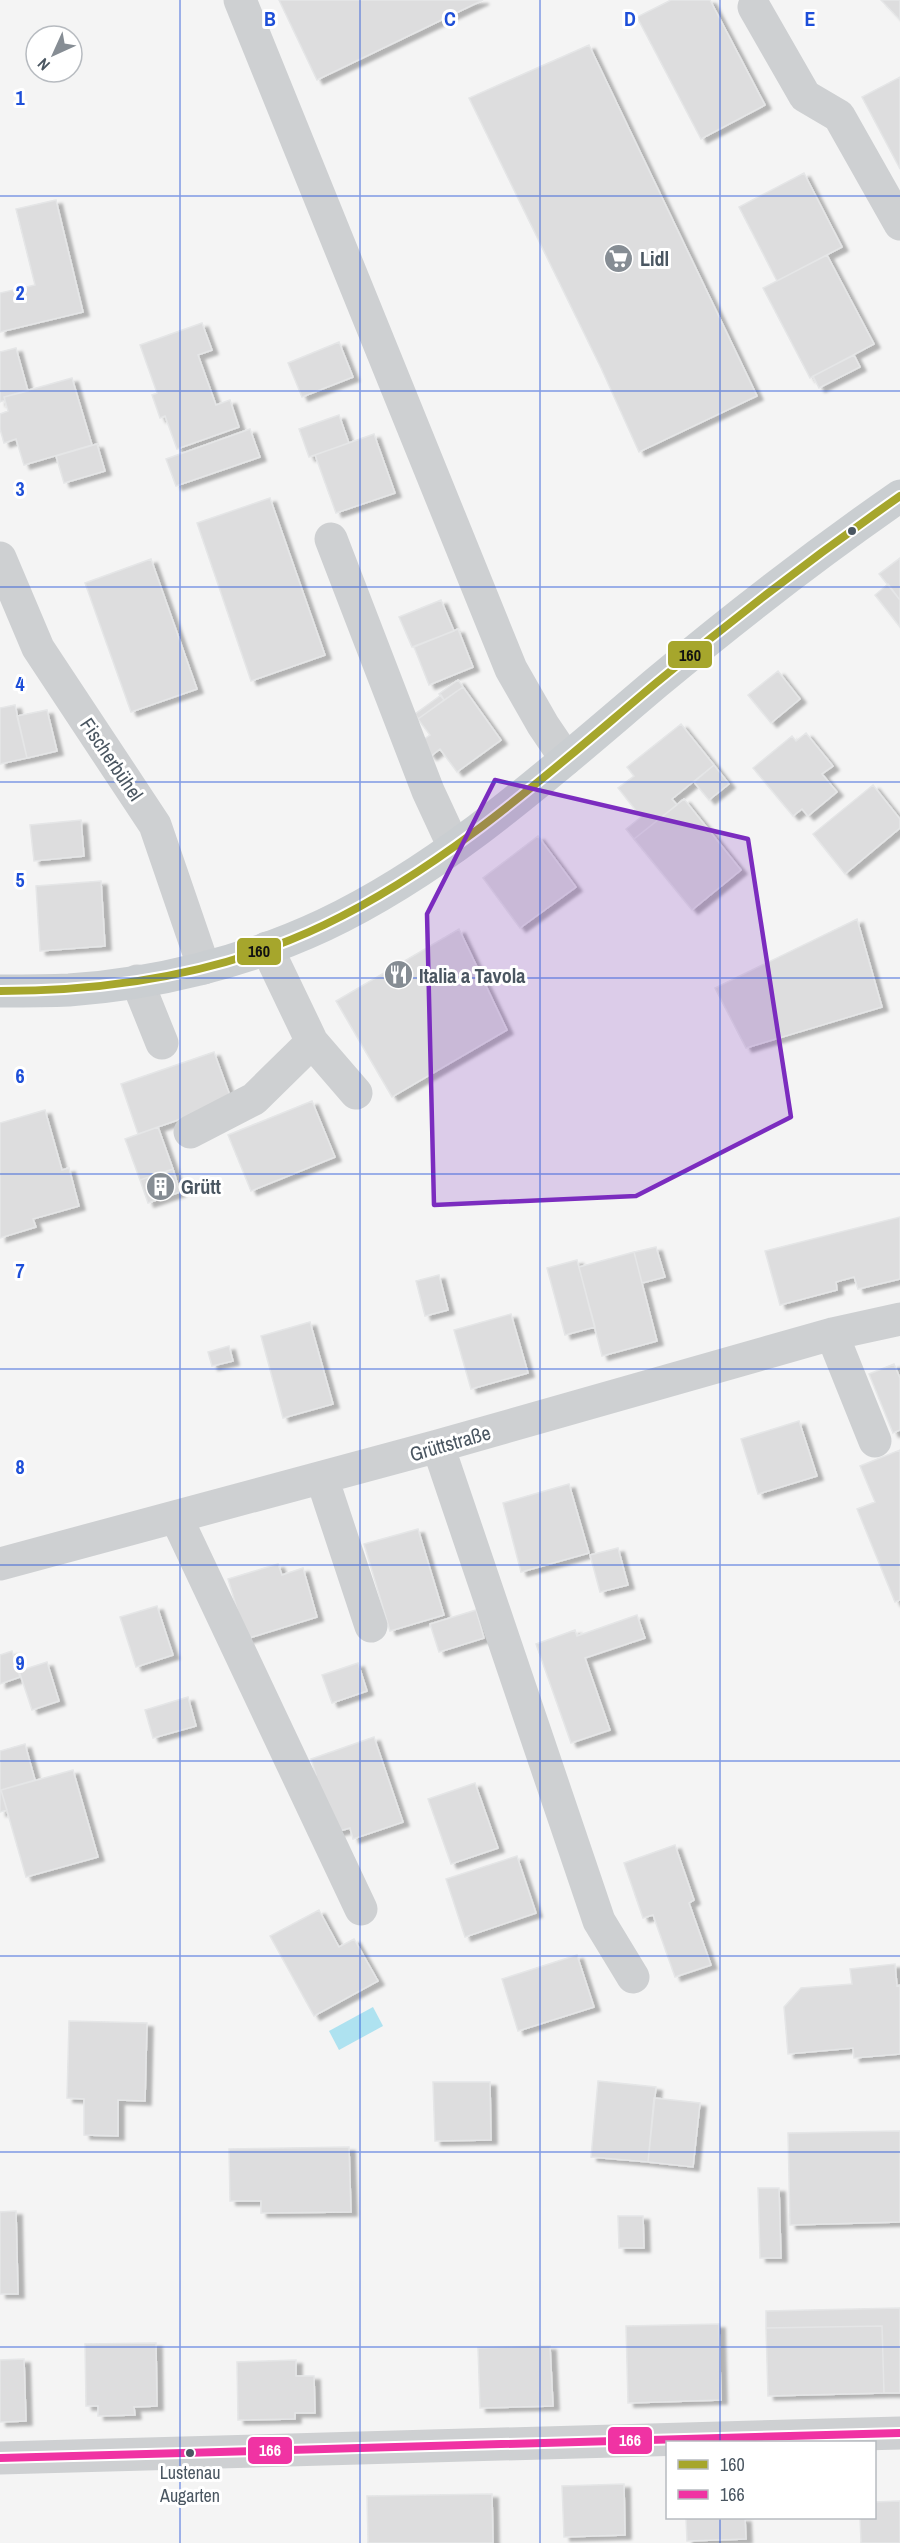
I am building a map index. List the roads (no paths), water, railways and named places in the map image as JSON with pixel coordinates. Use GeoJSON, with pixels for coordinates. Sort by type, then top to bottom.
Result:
{"type":"FeatureCollection","features":[{"type":"Feature","properties":{"kind":"main road"},"geometry":{"type":"LineString","coordinates":[[0,991],[69,990],[137,981],[204,968],[267,948],[322,926],[376,898],[454,847],[566,759],[756,601],[900,496]]}},
{"type":"Feature","properties":{"kind":"street"},"geometry":{"type":"LineString","coordinates":[[240,0],[511,669],[543,725],[566,759]]}},
{"type":"Feature","properties":{"kind":"street"},"geometry":{"type":"LineString","coordinates":[[754,7],[805,96],[839,116],[900,224]]}},
{"type":"Feature","properties":{"kind":"street"},"geometry":{"type":"LineString","coordinates":[[331,540],[428,791],[454,847]]}},
{"type":"Feature","properties":{"kind":"street","name":"Fischerbühel"},"geometry":{"type":"LineString","coordinates":[[0,558],[38,648],[155,825],[204,968]]}},
{"type":"Feature","properties":{"kind":"street"},"geometry":{"type":"LineString","coordinates":[[267,948],[312,1041],[356,1093]]}},
{"type":"Feature","properties":{"kind":"street"},"geometry":{"type":"LineString","coordinates":[[137,981],[162,1043]]}},
{"type":"Feature","properties":{"kind":"street"},"geometry":{"type":"LineString","coordinates":[[190,1132],[254,1099],[312,1041]]}},
{"type":"Feature","properties":{"kind":"street","name":"Grüttstraße"},"geometry":{"type":"LineString","coordinates":[[0,1564],[438,1446],[832,1334],[900,1319]]}},
{"type":"Feature","properties":{"kind":"street"},"geometry":{"type":"LineString","coordinates":[[832,1334],[875,1441]]}},
{"type":"Feature","properties":{"kind":"street"},"geometry":{"type":"LineString","coordinates":[[438,1446],[600,1921],[633,1977]]}},
{"type":"Feature","properties":{"kind":"street"},"geometry":{"type":"LineString","coordinates":[[322,1478],[371,1626]]}},
{"type":"Feature","properties":{"kind":"street"},"geometry":{"type":"LineString","coordinates":[[176,1517],[361,1909]]}},
{"type":"Feature","properties":{"kind":"street"},"geometry":{"type":"LineString","coordinates":[[0,2458],[900,2433]]}},
{"type":"Feature","properties":{"kind":"water"},"geometry":{"type":"Polygon","coordinates":[[[373,2007],[383,2026],[339,2050],[329,2031],[373,2007]]]}},
{"type":"Feature","properties":{"kind":"place","name":"Lidl"},"geometry":{"type":"Point","coordinates":[619,258]}},
{"type":"Feature","properties":{"kind":"place","name":"Italia a Tavola"},"geometry":{"type":"Point","coordinates":[398,975]}},
{"type":"Feature","properties":{"kind":"place","name":"Grütt"},"geometry":{"type":"Point","coordinates":[160,1186]}},
{"type":"Feature","properties":{"kind":"place","name":"Lustenau Augarten"},"geometry":{"type":"Point","coordinates":[190,2453]}}]}
